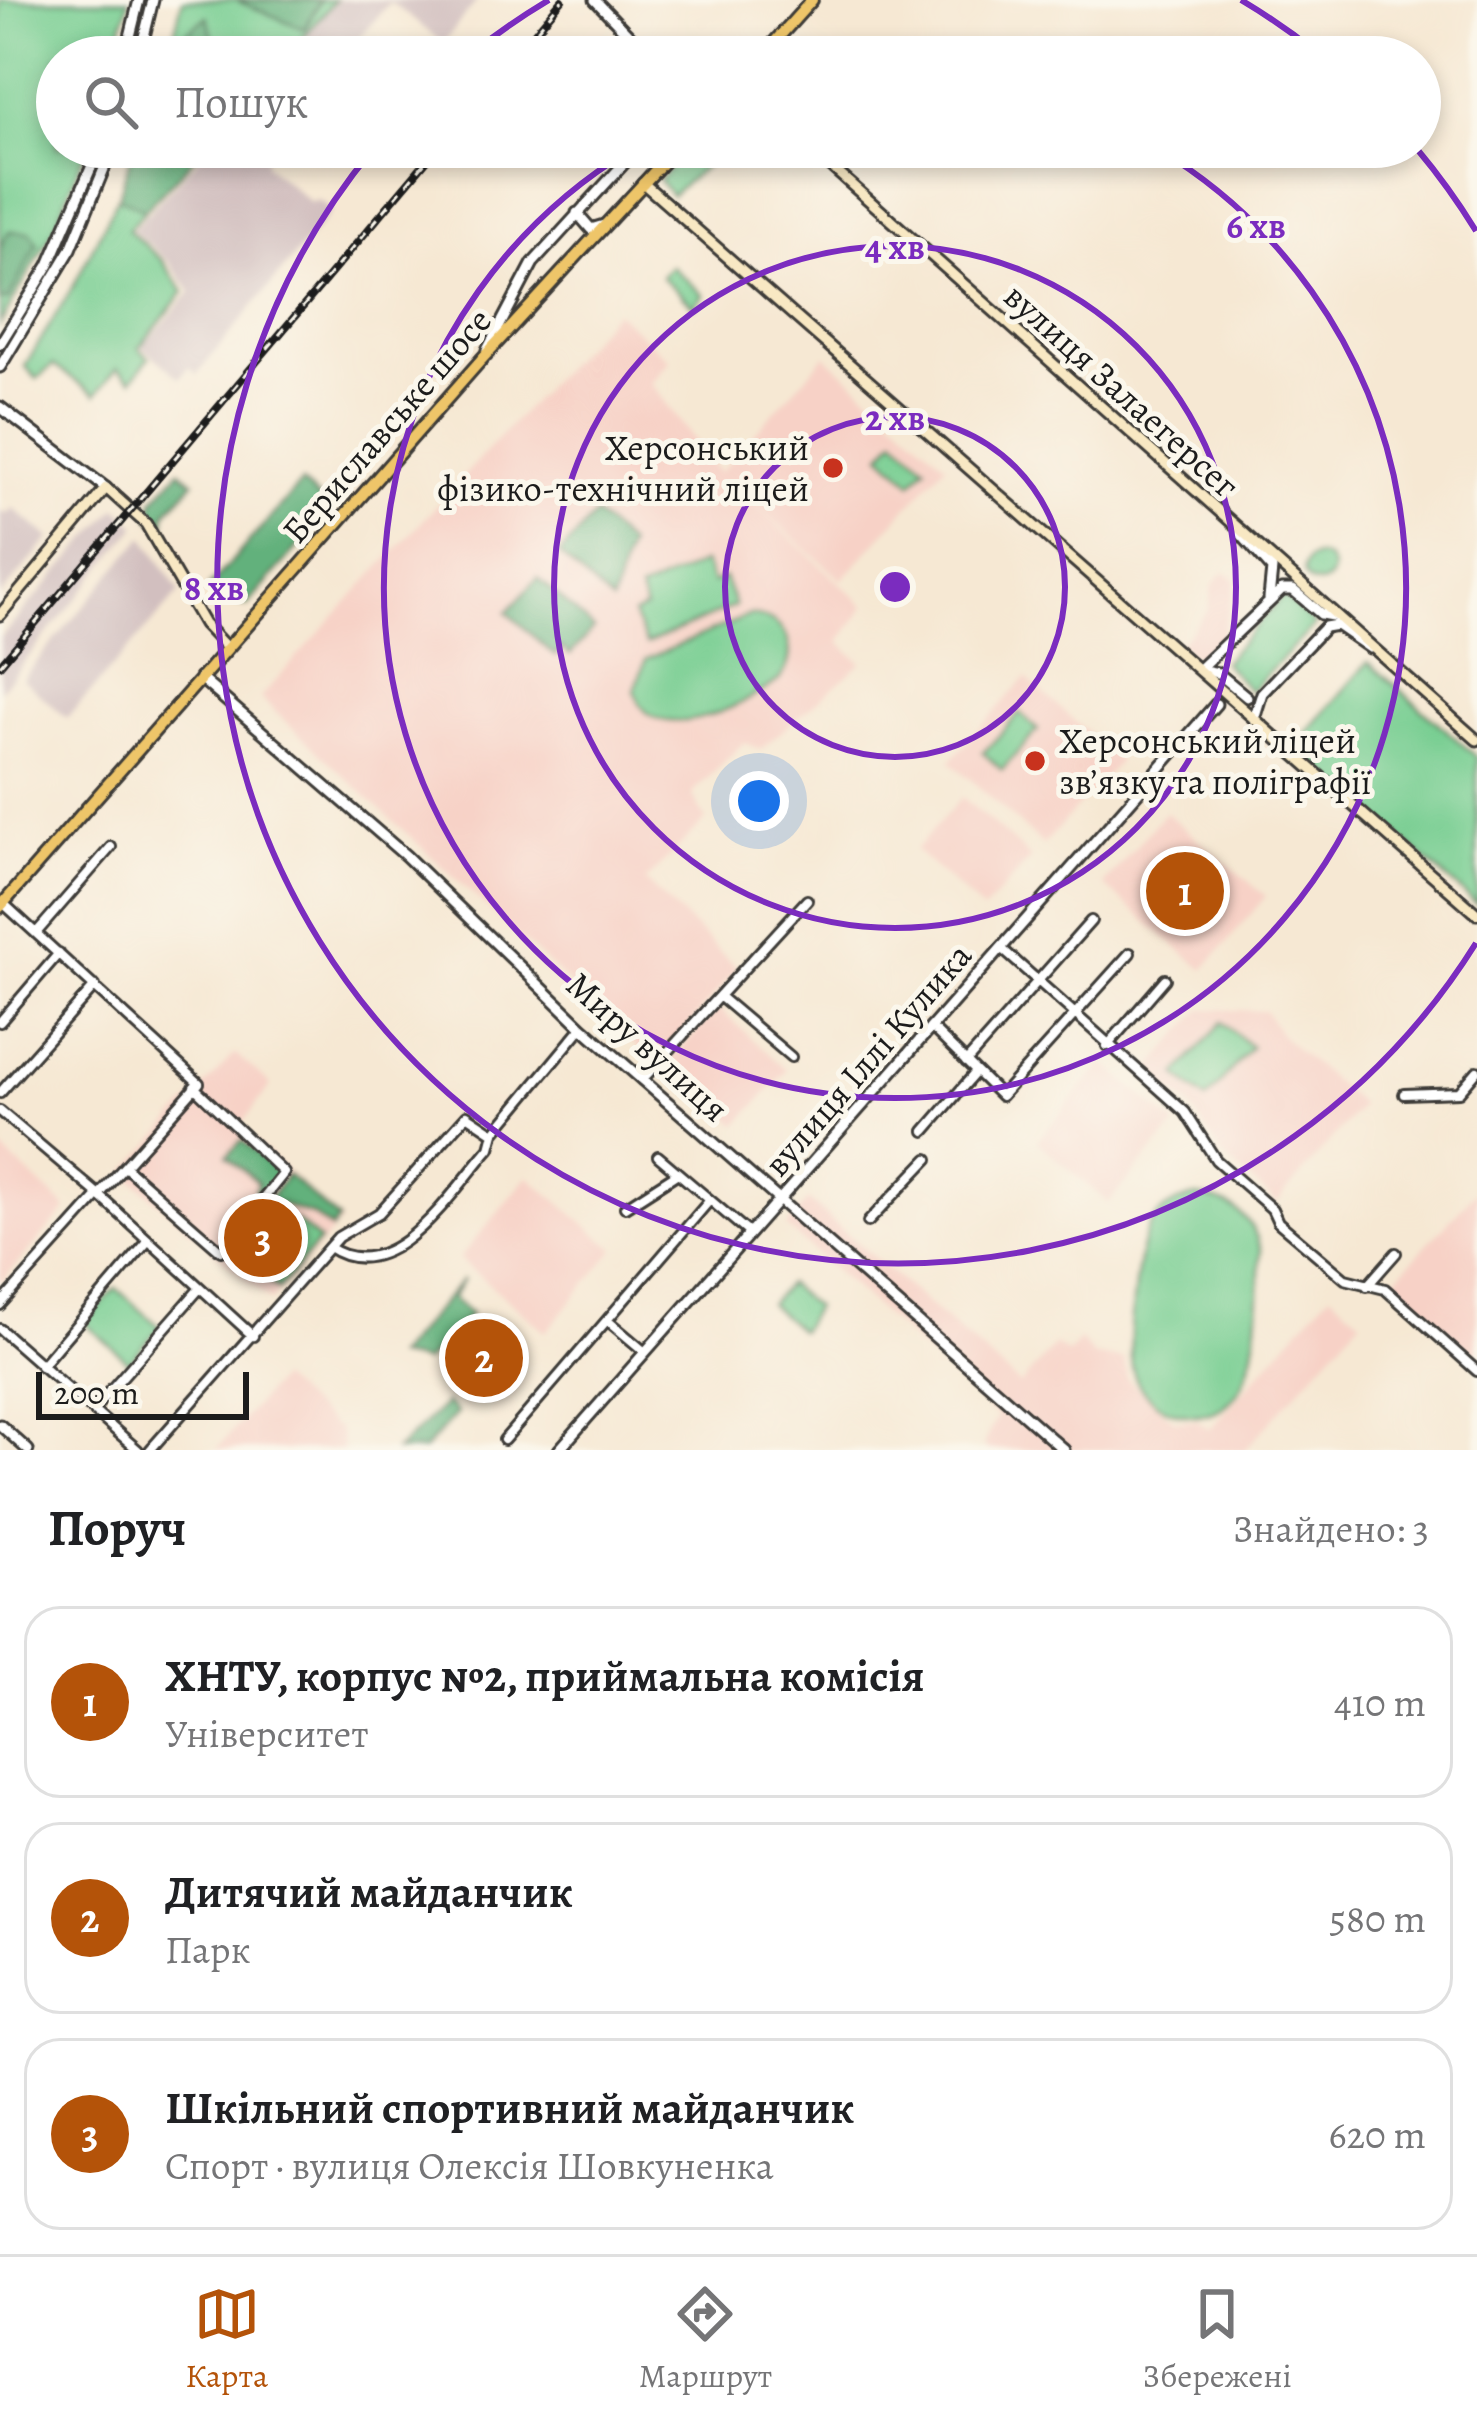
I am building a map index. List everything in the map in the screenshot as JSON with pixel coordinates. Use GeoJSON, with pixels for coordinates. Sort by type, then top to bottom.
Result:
{"type":"FeatureCollection","features":[{"type":"Feature","properties":{"kind":"main road"},"geometry":{"type":"LineString","coordinates":[[780,36],[812,0]]}},
{"type":"Feature","properties":{"kind":"main road","name":"Бериславське шосе"},"geometry":{"type":"LineString","coordinates":[[2,905],[481,360],[658,168]]}},
{"type":"Feature","properties":{"kind":"main road","name":"вулиця Залаегерсег"},"geometry":{"type":"LineString","coordinates":[[833,168],[1370,648]]}},
{"type":"Feature","properties":{"kind":"main road"},"geometry":{"type":"LineString","coordinates":[[643,184],[1477,914]]}},
{"type":"Feature","properties":{"kind":"main road"},"geometry":{"type":"LineString","coordinates":[[0,615],[106,488],[146,524],[204,624],[227,648]]}},
{"type":"Feature","properties":{"kind":"main road"},"geometry":{"type":"LineString","coordinates":[[1370,648],[1477,740]]}},
{"type":"Feature","properties":{"kind":"street"},"geometry":{"type":"LineString","coordinates":[[131,36],[140,0]]}},
{"type":"Feature","properties":{"kind":"street"},"geometry":{"type":"LineString","coordinates":[[144,36],[153,0]]}},
{"type":"Feature","properties":{"kind":"street"},"geometry":{"type":"LineString","coordinates":[[595,0],[630,36]]}},
{"type":"Feature","properties":{"kind":"street"},"geometry":{"type":"LineString","coordinates":[[0,344],[49,265],[91,168]]}},
{"type":"Feature","properties":{"kind":"street"},"geometry":{"type":"LineString","coordinates":[[0,367],[71,249],[104,168]]}},
{"type":"Feature","properties":{"kind":"street"},"geometry":{"type":"LineString","coordinates":[[481,360],[533,263],[619,168]]}},
{"type":"Feature","properties":{"kind":"street"},"geometry":{"type":"LineString","coordinates":[[577,213],[590,229],[604,225]]}},
{"type":"Feature","properties":{"kind":"street"},"geometry":{"type":"LineString","coordinates":[[0,407],[106,488]]}},
{"type":"Feature","properties":{"kind":"street"},"geometry":{"type":"LineString","coordinates":[[1237,529],[1272,568],[1274,589],[1267,602]]}},
{"type":"Feature","properties":{"kind":"street"},"geometry":{"type":"LineString","coordinates":[[1199,669],[1218,656],[1282,590],[1293,590],[1321,614],[1338,617]]}},
{"type":"Feature","properties":{"kind":"street"},"geometry":{"type":"LineString","coordinates":[[1254,719],[1262,693],[1315,634],[1321,614],[1318,599]]}},
{"type":"Feature","properties":{"kind":"street"},"geometry":{"type":"LineString","coordinates":[[1315,634],[1337,626],[1370,648]]}},
{"type":"Feature","properties":{"kind":"street"},"geometry":{"type":"LineString","coordinates":[[1218,656],[1216,704],[1262,693]]}},
{"type":"Feature","properties":{"kind":"street"},"geometry":{"type":"LineString","coordinates":[[1199,669],[1219,673],[1247,698]]}},
{"type":"Feature","properties":{"kind":"street","name":"Миру вулиця"},"geometry":{"type":"LineString","coordinates":[[200,678],[406,856],[582,1027],[1064,1450]]}},
{"type":"Feature","properties":{"kind":"street","name":"вулиця Іллі Кулика"},"geometry":{"type":"LineString","coordinates":[[559,1450],[1216,704]]}},
{"type":"Feature","properties":{"kind":"street"},"geometry":{"type":"LineString","coordinates":[[37,932],[112,847]]}},
{"type":"Feature","properties":{"kind":"street"},"geometry":{"type":"LineString","coordinates":[[642,1080],[807,900]]}},
{"type":"Feature","properties":{"kind":"street"},"geometry":{"type":"LineString","coordinates":[[2,905],[95,986],[284,1173],[221,1251],[125,1167]]}},
{"type":"Feature","properties":{"kind":"street"},"geometry":{"type":"LineString","coordinates":[[966,1062],[1091,921]]}},
{"type":"Feature","properties":{"kind":"street"},"geometry":{"type":"LineString","coordinates":[[1001,947],[1072,1016],[1185,1112],[1216,1160],[1272,1209],[1278,1222],[1345,1279],[1385,1288],[1477,1370]]}},
{"type":"Feature","properties":{"kind":"street"},"geometry":{"type":"LineString","coordinates":[[931,1027],[1001,1096],[1130,952]]}},
{"type":"Feature","properties":{"kind":"street"},"geometry":{"type":"LineString","coordinates":[[0,1022],[59,953]]}},
{"type":"Feature","properties":{"kind":"street"},"geometry":{"type":"LineString","coordinates":[[1107,1046],[1165,979]]}},
{"type":"Feature","properties":{"kind":"street"},"geometry":{"type":"LineString","coordinates":[[0,1094],[95,986]]}},
{"type":"Feature","properties":{"kind":"street"},"geometry":{"type":"LineString","coordinates":[[719,996],[790,1057]]}},
{"type":"Feature","properties":{"kind":"street"},"geometry":{"type":"LineString","coordinates":[[329,1247],[349,1261],[378,1259],[418,1231],[490,1148],[494,1133],[582,1027]]}},
{"type":"Feature","properties":{"kind":"street"},"geometry":{"type":"LineString","coordinates":[[1405,1094],[1459,1092],[1477,1071]]}},
{"type":"Feature","properties":{"kind":"street"},"geometry":{"type":"LineString","coordinates":[[925,1131],[976,1072]]}},
{"type":"Feature","properties":{"kind":"street"},"geometry":{"type":"LineString","coordinates":[[2,1300],[196,1085]]}},
{"type":"Feature","properties":{"kind":"street"},"geometry":{"type":"LineString","coordinates":[[0,1112],[253,1336]]}},
{"type":"Feature","properties":{"kind":"street"},"geometry":{"type":"LineString","coordinates":[[151,1450],[329,1247],[380,1213],[466,1115],[494,1133]]}},
{"type":"Feature","properties":{"kind":"street"},"geometry":{"type":"LineString","coordinates":[[658,1156],[749,1233]]}},
{"type":"Feature","properties":{"kind":"street"},"geometry":{"type":"LineString","coordinates":[[868,1222],[928,1159]]}},
{"type":"Feature","properties":{"kind":"street"},"geometry":{"type":"LineString","coordinates":[[626,1208],[678,1173]]}},
{"type":"Feature","properties":{"kind":"street"},"geometry":{"type":"LineString","coordinates":[[505,1441],[710,1200]]}},
{"type":"Feature","properties":{"kind":"street"},"geometry":{"type":"LineString","coordinates":[[41,1366],[148,1241]]}},
{"type":"Feature","properties":{"kind":"street"},"geometry":{"type":"LineString","coordinates":[[1367,1286],[1396,1253]]}},
{"type":"Feature","properties":{"kind":"street"},"geometry":{"type":"LineString","coordinates":[[93,1410],[200,1288]]}},
{"type":"Feature","properties":{"kind":"street"},"geometry":{"type":"LineString","coordinates":[[608,1320],[645,1352]]}},
{"type":"Feature","properties":{"kind":"street"},"geometry":{"type":"LineString","coordinates":[[0,1329],[138,1450]]}},
{"type":"Feature","properties":{"kind":"street"},"geometry":{"type":"LineString","coordinates":[[0,1425],[23,1449]]}},
{"type":"Feature","properties":{"kind":"shaded area"},"geometry":{"type":"Polygon","coordinates":[[[335,0],[478,0],[449,36],[434,36],[390,2],[361,36],[304,36],[335,0]]]}},
{"type":"Feature","properties":{"kind":"shaded area"},"geometry":{"type":"Polygon","coordinates":[[[190,168],[270,168],[310,202],[319,200],[332,211],[197,374],[189,367],[180,378],[142,347],[191,292],[169,262],[132,230],[190,168]]]}},
{"type":"Feature","properties":{"kind":"shaded area"},"geometry":{"type":"Polygon","coordinates":[[[615,311],[670,360],[651,383],[719,473],[825,355],[946,464],[842,580],[724,477],[865,606],[840,642],[862,663],[760,750],[744,742],[692,794],[706,820],[645,881],[737,968],[656,1064],[260,698],[615,311]]]}},
{"type":"Feature","properties":{"kind":"shaded area"},"geometry":{"type":"Polygon","coordinates":[[[117,507],[137,526],[0,691],[0,638],[117,507]]]}},
{"type":"Feature","properties":{"kind":"shaded area"},"geometry":{"type":"Polygon","coordinates":[[[13,508],[50,538],[0,597],[0,511],[7,514],[13,508]]]}},
{"type":"Feature","properties":{"kind":"shaded area"},"geometry":{"type":"Polygon","coordinates":[[[144,536],[180,592],[67,718],[22,679],[144,536]]]}},
{"type":"Feature","properties":{"kind":"shaded area"},"geometry":{"type":"Polygon","coordinates":[[[1224,571],[1236,580],[1221,637],[1200,660],[1180,644],[1208,610],[1213,585],[1224,571]]]}},
{"type":"Feature","properties":{"kind":"shaded area","name":"Херсонський ліцей зв’язку та поліграфії"},"geometry":{"type":"Polygon","coordinates":[[[1026,678],[1119,761],[1043,845],[950,761],[1026,678]]]}},
{"type":"Feature","properties":{"kind":"shaded area"},"geometry":{"type":"Polygon","coordinates":[[[962,797],[1031,858],[983,911],[915,850],[962,797]]]}},
{"type":"Feature","properties":{"kind":"shaded area"},"geometry":{"type":"Polygon","coordinates":[[[1165,812],[1266,896],[1204,970],[1103,885],[1165,812]]]}},
{"type":"Feature","properties":{"kind":"shaded area"},"geometry":{"type":"Polygon","coordinates":[[[718,1008],[787,1070],[738,1125],[668,1063],[718,1008]]]}},
{"type":"Feature","properties":{"kind":"shaded area"},"geometry":{"type":"Polygon","coordinates":[[[1202,1009],[1265,1011],[1280,1035],[1361,1105],[1277,1203],[1222,1155],[1190,1106],[1148,1071],[1202,1009]]]}},
{"type":"Feature","properties":{"kind":"shaded area"},"geometry":{"type":"Polygon","coordinates":[[[235,1053],[271,1085],[240,1127],[341,1221],[271,1301],[125,1173],[235,1053]]]}},
{"type":"Feature","properties":{"kind":"shaded area"},"geometry":{"type":"Polygon","coordinates":[[[1104,1063],[1176,1125],[1108,1203],[1037,1141],[1104,1063]]]}},
{"type":"Feature","properties":{"kind":"shaded area"},"geometry":{"type":"Polygon","coordinates":[[[0,1148],[67,1209],[0,1283],[0,1148]]]}},
{"type":"Feature","properties":{"kind":"shaded area"},"geometry":{"type":"Polygon","coordinates":[[[528,1176],[615,1249],[546,1332],[459,1259],[528,1176]]]}},
{"type":"Feature","properties":{"kind":"shaded area"},"geometry":{"type":"Polygon","coordinates":[[[1477,1190],[1477,1358],[1393,1281],[1477,1190]]]}},
{"type":"Feature","properties":{"kind":"shaded area"},"geometry":{"type":"Polygon","coordinates":[[[808,1200],[1020,1385],[1055,1345],[1068,1354],[1080,1340],[1094,1356],[1124,1359],[1127,1379],[1175,1421],[1197,1420],[1209,1430],[1330,1293],[1361,1319],[1245,1450],[987,1450],[983,1444],[997,1417],[786,1227],[808,1200]]]}},
{"type":"Feature","properties":{"kind":"shaded area"},"geometry":{"type":"Polygon","coordinates":[[[278,1379],[339,1431],[343,1450],[216,1450],[278,1379]]]}},
{"type":"Feature","properties":{"kind":"green space"},"geometry":{"type":"Polygon","coordinates":[[[0,0],[129,0],[120,36],[36,36],[36,168],[79,168],[54,229],[0,324],[0,0]]]}},
{"type":"Feature","properties":{"kind":"green space"},"geometry":{"type":"Polygon","coordinates":[[[182,0],[335,0],[304,36],[174,36],[182,0]]]}},
{"type":"Feature","properties":{"kind":"green space"},"geometry":{"type":"Polygon","coordinates":[[[235,0],[320,0],[305,29],[235,0]]]}},
{"type":"Feature","properties":{"kind":"green space"},"geometry":{"type":"Polygon","coordinates":[[[207,16],[213,36],[182,36],[207,16]]]}},
{"type":"Feature","properties":{"kind":"green space"},"geometry":{"type":"Polygon","coordinates":[[[127,168],[185,168],[145,210],[118,197],[127,168]]]}},
{"type":"Feature","properties":{"kind":"green space"},"geometry":{"type":"Polygon","coordinates":[[[671,168],[703,168],[671,195],[659,180],[671,168]]]}},
{"type":"Feature","properties":{"kind":"green space"},"geometry":{"type":"Polygon","coordinates":[[[118,197],[145,210],[128,230],[162,260],[184,292],[139,348],[149,358],[132,380],[117,368],[96,395],[53,365],[37,379],[25,366],[74,285],[118,197]]]}},
{"type":"Feature","properties":{"kind":"green space"},"geometry":{"type":"Polygon","coordinates":[[[9,231],[30,232],[38,244],[8,300],[0,300],[0,247],[9,231]]]}},
{"type":"Feature","properties":{"kind":"green space"},"geometry":{"type":"Polygon","coordinates":[[[671,266],[704,295],[694,306],[661,277],[671,266]]]}},
{"type":"Feature","properties":{"kind":"green space"},"geometry":{"type":"Polygon","coordinates":[[[896,438],[926,466],[912,482],[882,454],[896,438]]]}},
{"type":"Feature","properties":{"kind":"green space"},"geometry":{"type":"Polygon","coordinates":[[[180,470],[194,482],[166,513],[164,529],[151,518],[153,500],[180,470]]]}},
{"type":"Feature","properties":{"kind":"green space"},"geometry":{"type":"Polygon","coordinates":[[[301,483],[331,509],[247,606],[224,602],[209,587],[301,483]]]}},
{"type":"Feature","properties":{"kind":"green space"},"geometry":{"type":"Polygon","coordinates":[[[595,515],[628,545],[612,603],[559,555],[595,515]]]}},
{"type":"Feature","properties":{"kind":"green space"},"geometry":{"type":"Polygon","coordinates":[[[1318,556],[1328,560],[1332,570],[1328,580],[1318,584],[1308,580],[1304,570],[1308,560],[1318,556]]]}},
{"type":"Feature","properties":{"kind":"green space"},"geometry":{"type":"Polygon","coordinates":[[[704,563],[712,583],[724,578],[735,606],[646,644],[633,615],[646,609],[639,591],[704,563]]]}},
{"type":"Feature","properties":{"kind":"green space"},"geometry":{"type":"Polygon","coordinates":[[[538,578],[594,629],[570,655],[562,648],[555,656],[507,612],[538,578]]]}},
{"type":"Feature","properties":{"kind":"green space"},"geometry":{"type":"Polygon","coordinates":[[[1283,596],[1315,625],[1250,691],[1223,662],[1283,596]]]}},
{"type":"Feature","properties":{"kind":"green space"},"geometry":{"type":"Polygon","coordinates":[[[750,615],[773,622],[787,637],[789,658],[779,680],[745,701],[700,718],[659,719],[644,709],[635,690],[646,659],[750,615]]]}},
{"type":"Feature","properties":{"kind":"green space"},"geometry":{"type":"Polygon","coordinates":[[[1368,662],[1477,757],[1477,905],[1295,746],[1368,662]]]}},
{"type":"Feature","properties":{"kind":"green space"},"geometry":{"type":"Polygon","coordinates":[[[1020,713],[1038,730],[1002,770],[983,753],[1020,713]]]}},
{"type":"Feature","properties":{"kind":"green space"},"geometry":{"type":"Polygon","coordinates":[[[1222,1022],[1251,1047],[1206,1100],[1177,1075],[1222,1022]]]}},
{"type":"Feature","properties":{"kind":"green space"},"geometry":{"type":"Polygon","coordinates":[[[242,1140],[279,1174],[261,1198],[254,1191],[258,1183],[227,1156],[242,1140]]]}},
{"type":"Feature","properties":{"kind":"green space"},"geometry":{"type":"Polygon","coordinates":[[[287,1174],[338,1220],[331,1229],[312,1215],[268,1200],[287,1174]]]}},
{"type":"Feature","properties":{"kind":"green space"},"geometry":{"type":"Polygon","coordinates":[[[1196,1197],[1238,1212],[1252,1227],[1261,1249],[1252,1358],[1243,1384],[1228,1403],[1208,1414],[1179,1413],[1156,1403],[1140,1386],[1131,1359],[1134,1296],[1145,1236],[1164,1210],[1196,1197]]]}},
{"type":"Feature","properties":{"kind":"green space"},"geometry":{"type":"Polygon","coordinates":[[[267,1209],[287,1227],[260,1258],[244,1245],[267,1209]]]}},
{"type":"Feature","properties":{"kind":"green space"},"geometry":{"type":"Polygon","coordinates":[[[296,1221],[319,1241],[278,1289],[254,1268],[296,1221]]]}},
{"type":"Feature","properties":{"kind":"green space"},"geometry":{"type":"Polygon","coordinates":[[[463,1279],[452,1298],[470,1314],[425,1362],[395,1357],[463,1279]]]}},
{"type":"Feature","properties":{"kind":"green space"},"geometry":{"type":"Polygon","coordinates":[[[787,1284],[814,1307],[800,1331],[769,1304],[787,1284]]]}},
{"type":"Feature","properties":{"kind":"green space"},"geometry":{"type":"Polygon","coordinates":[[[116,1288],[160,1327],[129,1362],[85,1323],[116,1288]]]}},
{"type":"Feature","properties":{"kind":"green space"},"geometry":{"type":"Polygon","coordinates":[[[484,1335],[507,1357],[484,1380],[461,1359],[484,1335]]]}},
{"type":"Feature","properties":{"kind":"green space"},"geometry":{"type":"Polygon","coordinates":[[[446,1403],[457,1413],[424,1450],[396,1450],[446,1403]]]}},
{"type":"Feature","properties":{"kind":"railway"},"geometry":{"type":"LineString","coordinates":[[532,36],[562,0]]}},
{"type":"Feature","properties":{"kind":"railway"},"geometry":{"type":"LineString","coordinates":[[0,665],[420,168]]}},
{"type":"Feature","properties":{"kind":"place","name":"Херсонський фізико-технічний ліцей"},"geometry":{"type":"Point","coordinates":[833,468]}},
{"type":"Feature","properties":{"kind":"place","name":"Херсонський ліцей зв’язку та поліграфії"},"geometry":{"type":"Point","coordinates":[1035,761]}},
{"type":"Feature","properties":{"kind":"place","name":"ХНТУ, корпус №2, приймальна комісія"},"geometry":{"type":"Point","coordinates":[1185,891]}},
{"type":"Feature","properties":{"kind":"place","name":"Шкільний спортивний майданчик"},"geometry":{"type":"Point","coordinates":[263,1238]}},
{"type":"Feature","properties":{"kind":"place","name":"Дитячий майданчик"},"geometry":{"type":"Point","coordinates":[484,1358]}}]}
